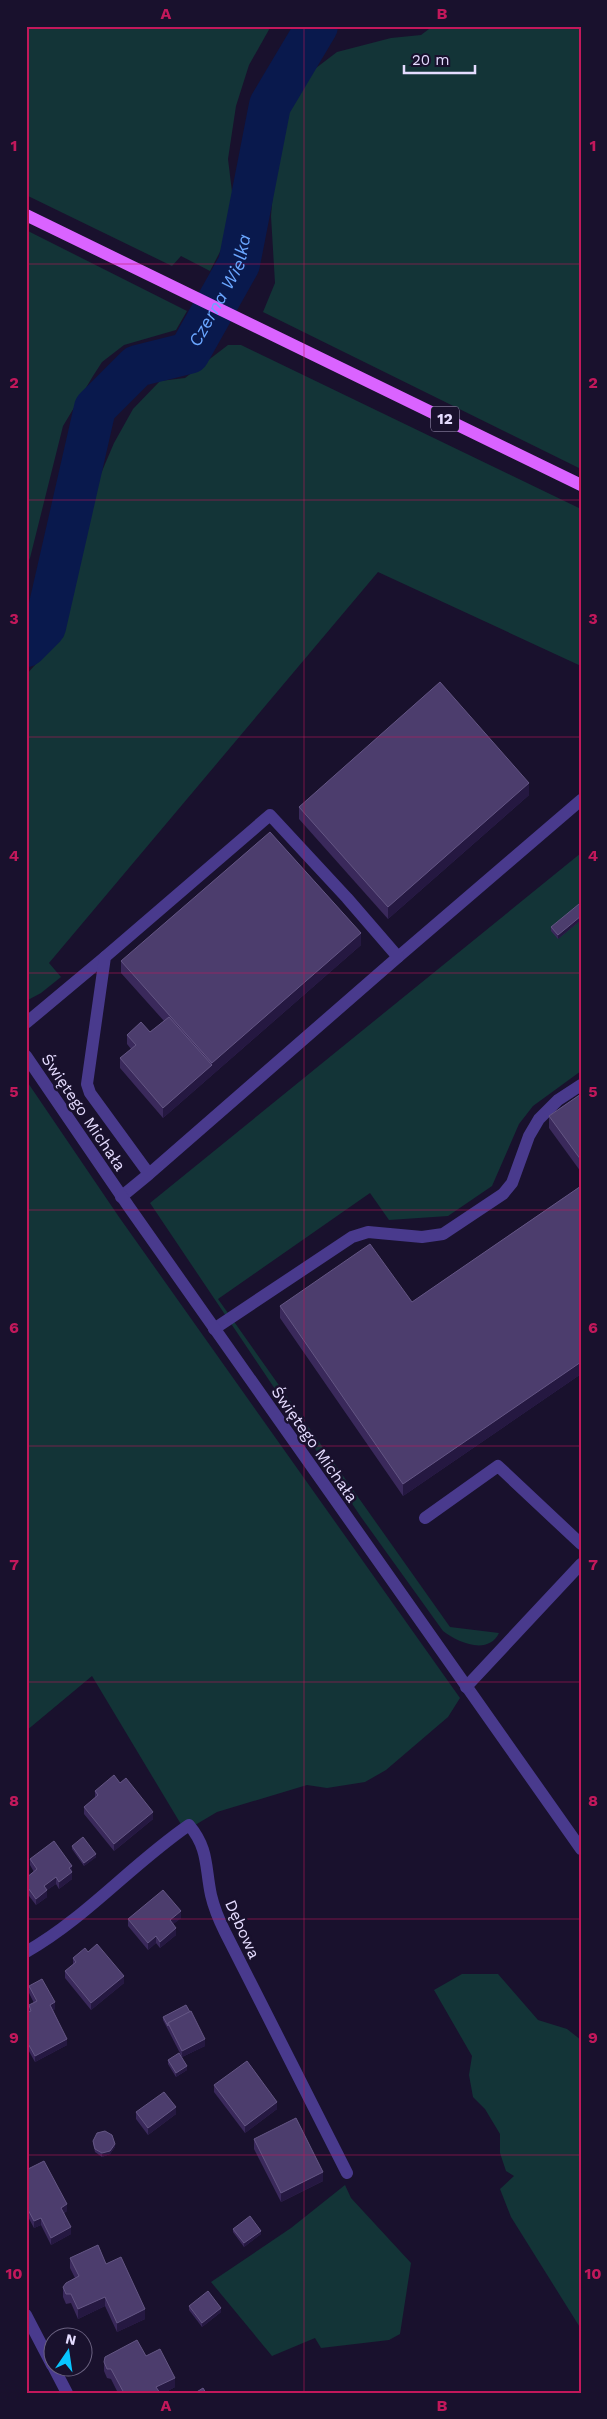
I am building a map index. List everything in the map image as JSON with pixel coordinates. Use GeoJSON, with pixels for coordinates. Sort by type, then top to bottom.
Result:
{"type":"FeatureCollection","features":[{"type":"Feature","properties":{"kind":"main road","name":"12"},"geometry":{"type":"LineString","coordinates":[[26,215],[581,485]]}},
{"type":"Feature","properties":{"kind":"street"},"geometry":{"type":"LineString","coordinates":[[121,1197],[581,800]]}},
{"type":"Feature","properties":{"kind":"street"},"geometry":{"type":"LineString","coordinates":[[26,1022],[105,958],[270,815],[347,898],[398,957]]}},
{"type":"Feature","properties":{"kind":"street"},"geometry":{"type":"LineString","coordinates":[[105,958],[87,1084],[90,1093],[149,1174]]}},
{"type":"Feature","properties":{"kind":"street","name":"Świętego Michała"},"geometry":{"type":"LineString","coordinates":[[26,1056],[121,1197],[581,1849]]}},
{"type":"Feature","properties":{"kind":"street"},"geometry":{"type":"LineString","coordinates":[[214,1329],[352,1237],[368,1232],[422,1237],[443,1234],[503,1194],[512,1183],[529,1136],[538,1119],[558,1100],[581,1085]]}},
{"type":"Feature","properties":{"kind":"street"},"geometry":{"type":"LineString","coordinates":[[425,1518],[498,1466],[581,1544]]}},
{"type":"Feature","properties":{"kind":"street"},"geometry":{"type":"LineString","coordinates":[[466,1687],[581,1564]]}},
{"type":"Feature","properties":{"kind":"street","name":"Dębowa"},"geometry":{"type":"LineString","coordinates":[[26,1952],[89,1907],[166,1841],[189,1825],[199,1836],[205,1851],[212,1897],[225,1932],[347,2173]]}},
{"type":"Feature","properties":{"kind":"street"},"geometry":{"type":"LineString","coordinates":[[26,2315],[42,2345]]}},
{"type":"Feature","properties":{"kind":"street"},"geometry":{"type":"LineString","coordinates":[[58,2376],[67,2393]]}},
{"type":"Feature","properties":{"kind":"green space"},"geometry":{"type":"Polygon","coordinates":[[[29,26],[271,26],[249,65],[236,106],[228,159],[233,200],[222,248],[210,271],[181,256],[172,266],[26,195],[26,56],[29,26]]]}},
{"type":"Feature","properties":{"kind":"green space"},"geometry":{"type":"Polygon","coordinates":[[[433,26],[581,26],[581,469],[263,312],[275,283],[271,216],[277,141],[294,92],[316,68],[337,52],[391,38],[421,35],[433,26]]]}},
{"type":"Feature","properties":{"kind":"green space"},"geometry":{"type":"Polygon","coordinates":[[[26,230],[187,311],[176,330],[124,345],[102,362],[93,376],[63,426],[30,558],[26,567],[26,230]]]}},
{"type":"Feature","properties":{"kind":"green space"},"geometry":{"type":"Polygon","coordinates":[[[228,345],[241,345],[581,509],[581,666],[378,572],[49,963],[61,977],[41,993],[26,1001],[26,675],[44,655],[67,600],[77,546],[88,504],[114,443],[133,409],[160,381],[185,378],[228,345]]]}},
{"type":"Feature","properties":{"kind":"green space"},"geometry":{"type":"Polygon","coordinates":[[[581,853],[581,1071],[533,1106],[519,1124],[492,1186],[448,1216],[389,1220],[370,1193],[218,1299],[450,1627],[499,1633],[488,1644],[472,1645],[464,1643],[443,1631],[361,1517],[150,1203],[581,853]]]}},
{"type":"Feature","properties":{"kind":"green space"},"geometry":{"type":"Polygon","coordinates":[[[26,1080],[119,1217],[460,1698],[448,1717],[386,1770],[365,1782],[327,1788],[307,1785],[217,1812],[185,1831],[92,1676],[26,1731],[26,1080]]]}},
{"type":"Feature","properties":{"kind":"green space"},"geometry":{"type":"Polygon","coordinates":[[[462,1974],[498,1974],[538,2020],[567,2029],[581,2040],[581,2329],[511,2217],[500,2189],[514,2176],[506,2171],[500,2153],[500,2134],[485,2109],[473,2097],[469,2075],[472,2056],[434,1990],[462,1974]]]}},
{"type":"Feature","properties":{"kind":"green space"},"geometry":{"type":"Polygon","coordinates":[[[345,2185],[351,2198],[411,2263],[400,2334],[389,2340],[321,2348],[315,2338],[272,2356],[211,2282],[291,2228],[345,2185]]]}},
{"type":"Feature","properties":{"kind":"building"},"geometry":{"type":"Polygon","coordinates":[[[440,682],[529,783],[388,907],[299,807],[440,682]]]}},
{"type":"Feature","properties":{"kind":"building"},"geometry":{"type":"Polygon","coordinates":[[[270,832],[361,933],[212,1063],[121,961],[270,832]]]}},
{"type":"Feature","properties":{"kind":"building"},"geometry":{"type":"Polygon","coordinates":[[[579,904],[581,906],[581,916],[558,935],[551,927],[579,904]]]}},
{"type":"Feature","properties":{"kind":"building"},"geometry":{"type":"Polygon","coordinates":[[[169,1017],[212,1065],[163,1108],[120,1058],[136,1045],[127,1035],[141,1022],[150,1032],[169,1017]]]}},
{"type":"Feature","properties":{"kind":"building"},"geometry":{"type":"Polygon","coordinates":[[[581,1094],[581,1160],[549,1116],[581,1094]]]}},
{"type":"Feature","properties":{"kind":"building"},"geometry":{"type":"Polygon","coordinates":[[[581,1186],[581,1362],[403,1484],[280,1306],[370,1244],[412,1302],[581,1186]]]}},
{"type":"Feature","properties":{"kind":"building"},"geometry":{"type":"Polygon","coordinates":[[[114,1775],[120,1783],[126,1778],[153,1812],[114,1844],[84,1807],[98,1795],[95,1791],[114,1775]]]}},
{"type":"Feature","properties":{"kind":"building"},"geometry":{"type":"Polygon","coordinates":[[[83,1837],[96,1854],[84,1863],[72,1846],[83,1837]]]}},
{"type":"Feature","properties":{"kind":"building"},"geometry":{"type":"Polygon","coordinates":[[[54,1841],[72,1866],[69,1868],[72,1872],[59,1882],[56,1877],[44,1886],[47,1890],[36,1899],[26,1885],[26,1878],[37,1869],[30,1859],[54,1841]]]}},
{"type":"Feature","properties":{"kind":"building"},"geometry":{"type":"Polygon","coordinates":[[[163,1890],[181,1911],[170,1920],[176,1928],[160,1942],[156,1936],[148,1943],[128,1919],[163,1890]]]}},
{"type":"Feature","properties":{"kind":"building"},"geometry":{"type":"Polygon","coordinates":[[[97,1944],[124,1976],[91,2003],[65,1971],[76,1962],[73,1958],[85,1948],[88,1952],[97,1944]]]}},
{"type":"Feature","properties":{"kind":"building"},"geometry":{"type":"Polygon","coordinates":[[[42,1979],[55,2002],[50,2005],[67,2039],[35,2056],[26,2040],[26,2013],[31,2011],[29,2005],[37,2001],[29,1986],[42,1979]]]}},
{"type":"Feature","properties":{"kind":"building"},"geometry":{"type":"Polygon","coordinates":[[[186,2005],[190,2012],[168,2023],[168,2026],[163,2017],[186,2005]]]}},
{"type":"Feature","properties":{"kind":"building"},"geometry":{"type":"Polygon","coordinates":[[[191,2011],[205,2039],[182,2051],[168,2023],[191,2011]]]}},
{"type":"Feature","properties":{"kind":"building"},"geometry":{"type":"Polygon","coordinates":[[[179,2053],[187,2066],[176,2073],[168,2060],[179,2053]]]}},
{"type":"Feature","properties":{"kind":"building"},"geometry":{"type":"Polygon","coordinates":[[[247,2061],[277,2102],[245,2126],[214,2085],[247,2061]]]}},
{"type":"Feature","properties":{"kind":"building"},"geometry":{"type":"Polygon","coordinates":[[[164,2092],[176,2107],[148,2128],[136,2112],[164,2092]]]}},
{"type":"Feature","properties":{"kind":"building"},"geometry":{"type":"Polygon","coordinates":[[[296,2118],[323,2172],[281,2193],[254,2139],[296,2118]]]}},
{"type":"Feature","properties":{"kind":"building"},"geometry":{"type":"Polygon","coordinates":[[[105,2131],[112,2135],[115,2144],[110,2151],[102,2153],[95,2149],[93,2141],[97,2133],[105,2131]]]}},
{"type":"Feature","properties":{"kind":"building"},"geometry":{"type":"Polygon","coordinates":[[[44,2161],[67,2204],[61,2208],[71,2227],[51,2238],[41,2218],[34,2221],[26,2206],[28,2205],[26,2202],[26,2170],[44,2161]]]}},
{"type":"Feature","properties":{"kind":"building"},"geometry":{"type":"Polygon","coordinates":[[[250,2216],[261,2231],[244,2243],[233,2229],[250,2216]]]}},
{"type":"Feature","properties":{"kind":"building"},"geometry":{"type":"Polygon","coordinates":[[[98,2245],[106,2264],[121,2257],[145,2309],[117,2323],[105,2297],[78,2309],[71,2294],[66,2294],[63,2287],[66,2283],[79,2276],[70,2258],[98,2245]]]}},
{"type":"Feature","properties":{"kind":"building"},"geometry":{"type":"Polygon","coordinates":[[[208,2291],[221,2308],[202,2323],[189,2306],[208,2291]]]}},
{"type":"Feature","properties":{"kind":"building"},"geometry":{"type":"Polygon","coordinates":[[[137,2340],[146,2356],[160,2349],[175,2378],[156,2387],[160,2393],[124,2393],[111,2369],[107,2369],[104,2362],[105,2357],[137,2340]]]}},
{"type":"Feature","properties":{"kind":"building"},"geometry":{"type":"Polygon","coordinates":[[[203,2388],[206,2393],[195,2393],[203,2388]]]}},
{"type":"Feature","properties":{"kind":"waterway","name":"Czerna Wielka"},"geometry":{"type":"LineString","coordinates":[[26,646],[45,627],[95,408],[137,366],[189,353],[239,264],[270,105],[317,26]]}}]}
